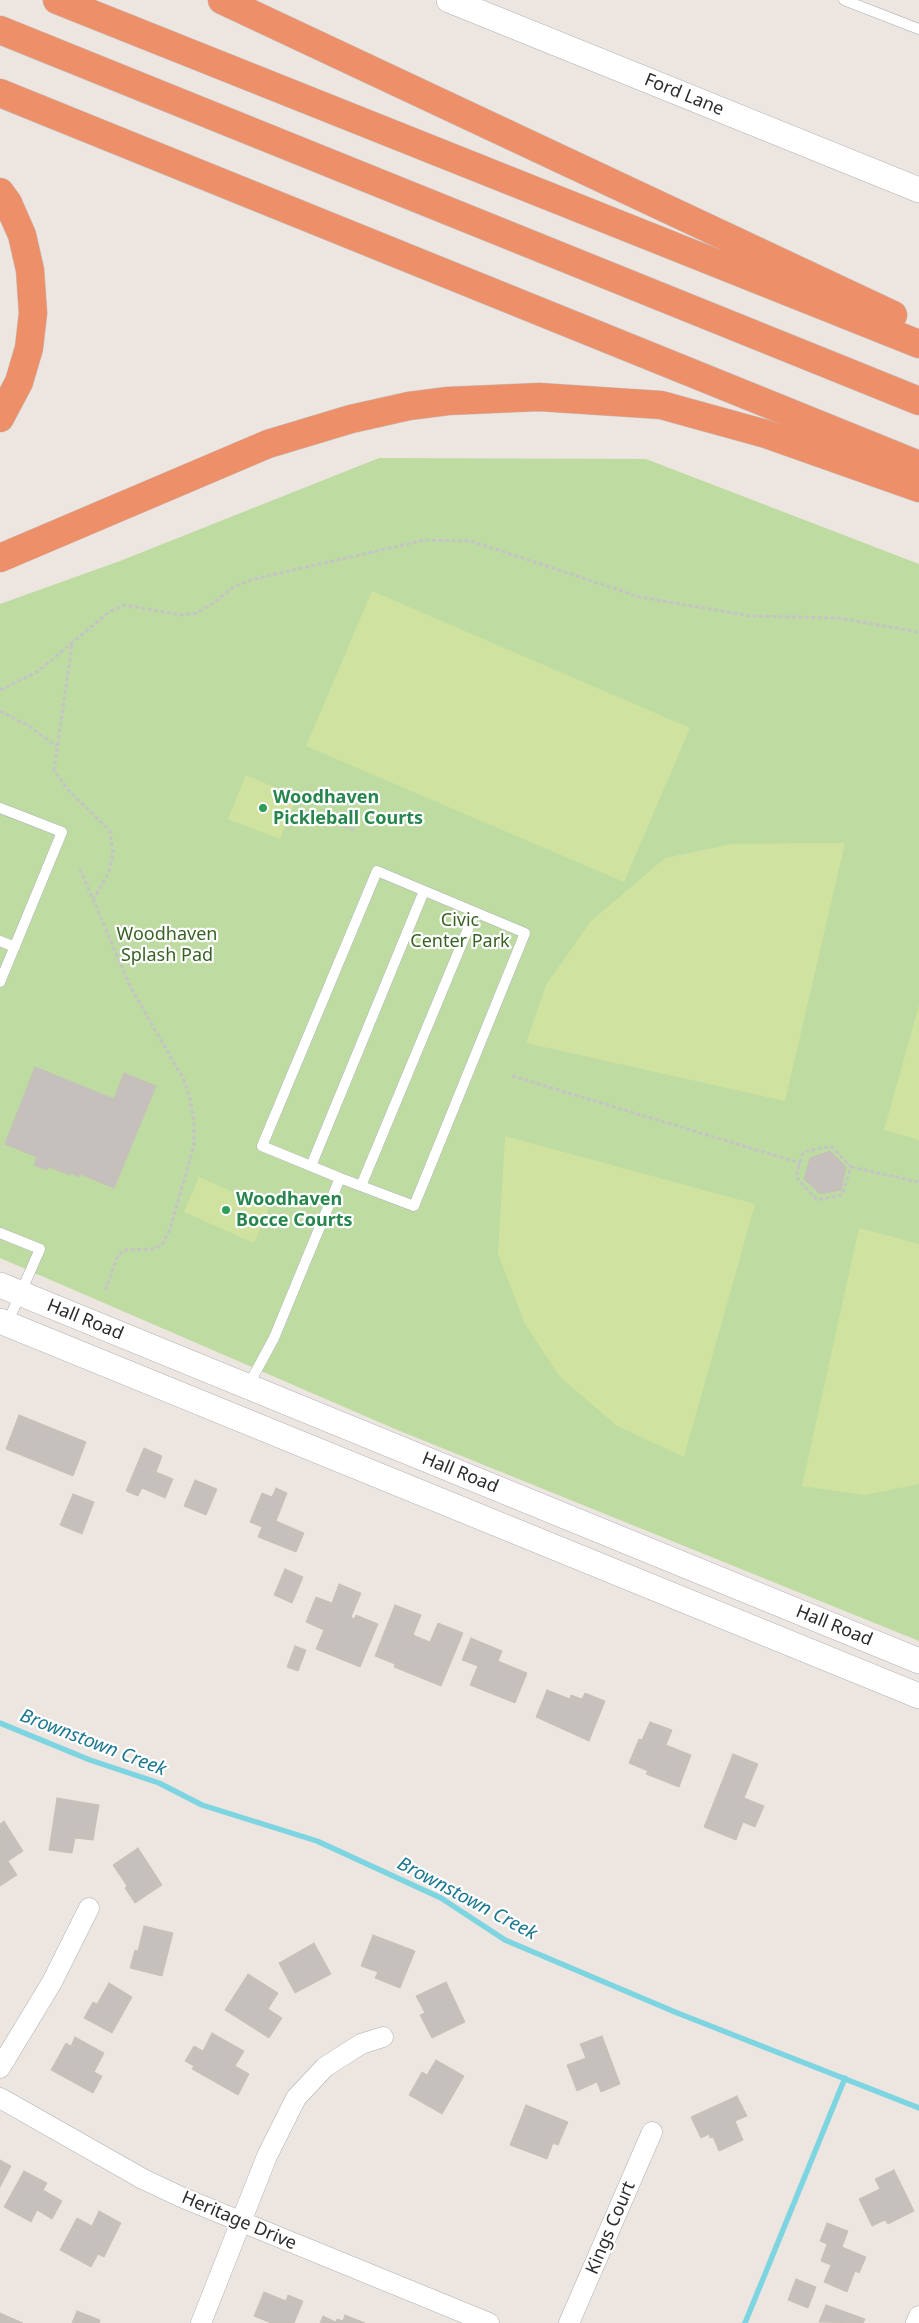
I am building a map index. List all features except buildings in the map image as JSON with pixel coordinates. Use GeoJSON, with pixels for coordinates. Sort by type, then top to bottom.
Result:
{"type":"FeatureCollection","features":[{"type":"Feature","properties":{"kind":"highway"},"geometry":{"type":"LineString","coordinates":[[57,0],[919,344]]}},
{"type":"Feature","properties":{"kind":"highway"},"geometry":{"type":"LineString","coordinates":[[222,0],[919,327]]}},
{"type":"Feature","properties":{"kind":"highway"},"geometry":{"type":"LineString","coordinates":[[0,30],[919,401]]}},
{"type":"Feature","properties":{"kind":"highway"},"geometry":{"type":"LineString","coordinates":[[0,93],[919,465]]}},
{"type":"Feature","properties":{"kind":"highway"},"geometry":{"type":"LineString","coordinates":[[0,192],[8,203],[22,235],[30,270],[33,312],[29,348],[19,382],[0,418]]}},
{"type":"Feature","properties":{"kind":"highway"},"geometry":{"type":"LineString","coordinates":[[0,558],[268,444],[351,419],[409,406],[448,401],[539,397],[661,405],[766,434],[919,488]]}},
{"type":"Feature","properties":{"kind":"street","name":"Ford Lane"},"geometry":{"type":"LineString","coordinates":[[449,0],[919,190]]}},
{"type":"Feature","properties":{"kind":"street","name":"Hall Road"},"geometry":{"type":"LineString","coordinates":[[10,1289],[919,1660]]}},
{"type":"Feature","properties":{"kind":"street","name":"Hall Road"},"geometry":{"type":"LineString","coordinates":[[3,1323],[919,1696]]}},
{"type":"Feature","properties":{"kind":"street"},"geometry":{"type":"LineString","coordinates":[[235,1417],[248,1386]]}},
{"type":"Feature","properties":{"kind":"street"},"geometry":{"type":"LineString","coordinates":[[613,1572],[626,1541]]}},
{"type":"Feature","properties":{"kind":"street"},"geometry":{"type":"LineString","coordinates":[[0,2068],[52,1982],[89,1908]]}},
{"type":"Feature","properties":{"kind":"street"},"geometry":{"type":"LineString","coordinates":[[201,2323],[267,2156],[296,2098],[325,2066],[361,2044],[383,2037]]}},
{"type":"Feature","properties":{"kind":"street","name":"Heritage Drive"},"geometry":{"type":"LineString","coordinates":[[0,2098],[144,2179],[242,2223],[489,2323]]}},
{"type":"Feature","properties":{"kind":"street","name":"Kings Court"},"geometry":{"type":"LineString","coordinates":[[570,2323],[652,2132]]}},
{"type":"Feature","properties":{"kind":"street"},"geometry":{"type":"LineString","coordinates":[[916,2323],[919,2316]]}},
{"type":"Feature","properties":{"kind":"lane"},"geometry":{"type":"LineString","coordinates":[[844,0],[919,29]]}},
{"type":"Feature","properties":{"kind":"lane"},"geometry":{"type":"LineString","coordinates":[[0,982],[62,832],[1,810]]}},
{"type":"Feature","properties":{"kind":"lane"},"geometry":{"type":"LineString","coordinates":[[377,871],[424,891],[525,934],[414,1206],[262,1146],[377,871]]}},
{"type":"Feature","properties":{"kind":"lane"},"geometry":{"type":"LineString","coordinates":[[311,1166],[424,891]]}},
{"type":"Feature","properties":{"kind":"lane"},"geometry":{"type":"LineString","coordinates":[[361,1186],[475,912]]}},
{"type":"Feature","properties":{"kind":"lane"},"geometry":{"type":"LineString","coordinates":[[0,941],[15,947]]}},
{"type":"Feature","properties":{"kind":"lane"},"geometry":{"type":"LineString","coordinates":[[248,1386],[274,1338],[340,1178]]}},
{"type":"Feature","properties":{"kind":"lane"},"geometry":{"type":"LineString","coordinates":[[0,1233],[40,1249],[10,1289],[3,1323]]}},
{"type":"Feature","properties":{"kind":"path"},"geometry":{"type":"LineString","coordinates":[[0,690],[37,672],[109,612],[124,605],[182,615],[196,613],[212,604],[232,588],[250,580],[425,540],[471,541],[649,599],[751,616],[838,618],[919,632]]}},
{"type":"Feature","properties":{"kind":"path"},"geometry":{"type":"LineString","coordinates":[[72,644],[54,770],[68,790],[110,831],[113,854],[109,872],[94,898]]}},
{"type":"Feature","properties":{"kind":"path"},"geometry":{"type":"LineString","coordinates":[[0,711],[29,726],[57,747]]}},
{"type":"Feature","properties":{"kind":"path"},"geometry":{"type":"LineString","coordinates":[[326,818],[354,830]]}},
{"type":"Feature","properties":{"kind":"path"},"geometry":{"type":"LineString","coordinates":[[80,869],[131,988],[184,1080],[194,1122],[194,1145],[170,1229],[162,1245],[154,1250],[123,1250],[117,1258],[105,1290]]}},
{"type":"Feature","properties":{"kind":"path"},"geometry":{"type":"LineString","coordinates":[[512,1076],[800,1163]]}},
{"type":"Feature","properties":{"kind":"path"},"geometry":{"type":"LineString","coordinates":[[851,1167],[842,1195],[817,1200],[796,1177],[803,1152],[831,1146],[851,1167],[919,1182]]}},
{"type":"Feature","properties":{"kind":"green space","name":"Civic Center Park"},"geometry":{"type":"Polygon","coordinates":[[[379,458],[646,459],[919,564],[919,1641],[395,1429],[0,1258],[0,604],[120,561],[379,458]]]}},
{"type":"Feature","properties":{"kind":"green space"},"geometry":{"type":"Polygon","coordinates":[[[372,591],[690,728],[624,882],[306,746],[372,591]]]}},
{"type":"Feature","properties":{"kind":"green space","name":"Woodhaven Pickleball Courts"},"geometry":{"type":"Polygon","coordinates":[[[246,775],[297,797],[280,839],[228,819],[246,775]]]}},
{"type":"Feature","properties":{"kind":"green space"},"geometry":{"type":"Polygon","coordinates":[[[845,843],[785,1101],[526,1043],[546,985],[591,921],[665,858],[732,844],[845,843]]]}},
{"type":"Feature","properties":{"kind":"green space"},"geometry":{"type":"Polygon","coordinates":[[[919,1005],[919,1140],[884,1130],[919,1005]]]}},
{"type":"Feature","properties":{"kind":"green space"},"geometry":{"type":"Polygon","coordinates":[[[505,1136],[755,1204],[684,1457],[617,1426],[560,1377],[525,1324],[498,1254],[505,1136]]]}},
{"type":"Feature","properties":{"kind":"green space","name":"Woodhaven Bocce Courts"},"geometry":{"type":"Polygon","coordinates":[[[199,1177],[269,1208],[254,1243],[184,1212],[199,1177]]]}},
{"type":"Feature","properties":{"kind":"green space"},"geometry":{"type":"Polygon","coordinates":[[[859,1228],[919,1244],[919,1484],[865,1495],[802,1486],[859,1228]]]}},
{"type":"Feature","properties":{"kind":"waterway","name":"Brownstown Creek"},"geometry":{"type":"LineString","coordinates":[[0,1723],[90,1760],[159,1783],[202,1805],[317,1841],[441,1898],[505,1940],[675,2012],[919,2108]]}},
{"type":"Feature","properties":{"kind":"waterway"},"geometry":{"type":"LineString","coordinates":[[745,2323],[845,2078]]}},
{"type":"Feature","properties":{"kind":"place","name":"Woodhaven Pickleball Courts"},"geometry":{"type":"Point","coordinates":[263,808]}},
{"type":"Feature","properties":{"kind":"place","name":"Woodhaven Bocce Courts"},"geometry":{"type":"Point","coordinates":[226,1210]}},
{"type":"Feature","properties":{"kind":"park label","name":"Woodhaven Splash Pad"},"geometry":{"type":"Point","coordinates":[167,945]}}]}
